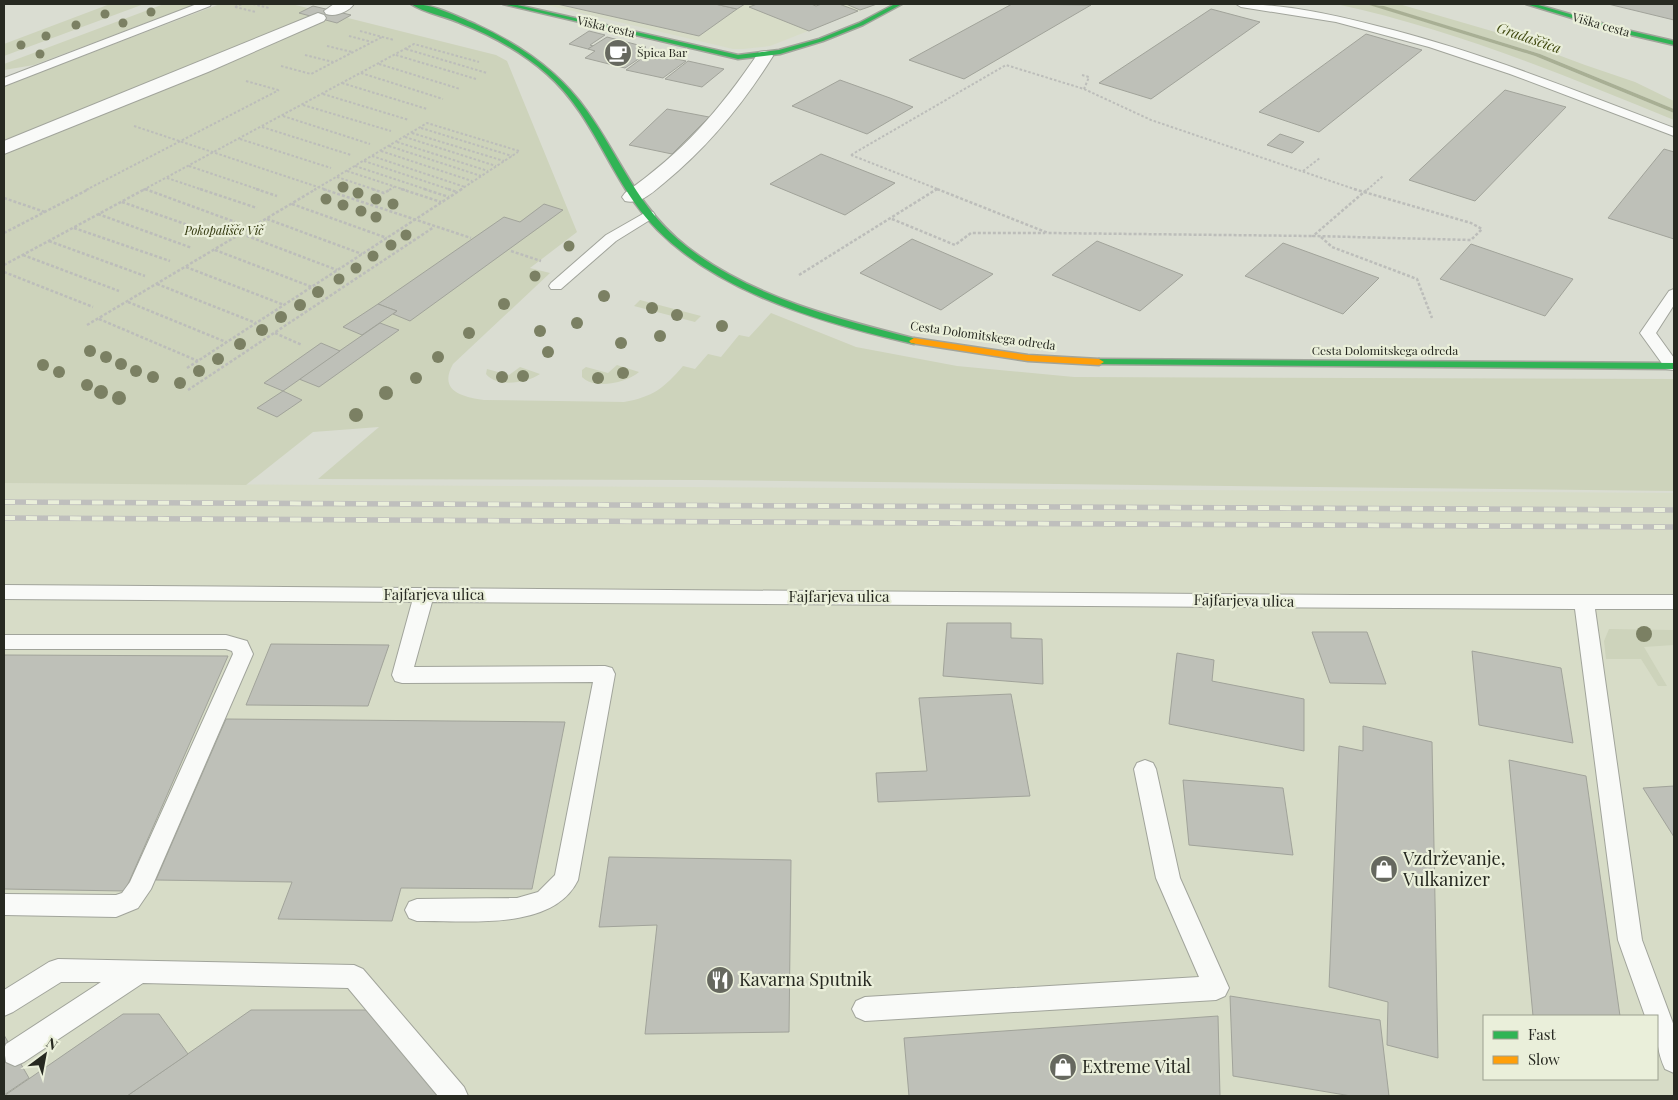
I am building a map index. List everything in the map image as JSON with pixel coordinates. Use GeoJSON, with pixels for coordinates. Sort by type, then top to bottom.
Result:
{"type":"FeatureCollection","features":[{"type":"Feature","properties":{"kind":"street","name":"Cesta Dolomitskega odreda"},"geometry":{"type":"LineString","coordinates":[[414,4],[462,21],[490,35],[527,56],[549,73],[568,91],[584,112],[632,197],[662,229],[690,253],[732,278],[816,314],[903,338],[980,352],[1045,360],[1131,363],[1673,366]]}},
{"type":"Feature","properties":{"kind":"street","name":"Viška cesta"},"geometry":{"type":"LineString","coordinates":[[506,4],[713,52],[738,56],[765,56],[812,43],[899,4]]}},
{"type":"Feature","properties":{"kind":"street","name":"Viška cesta"},"geometry":{"type":"LineString","coordinates":[[1529,4],[1620,31],[1674,43]]}},
{"type":"Feature","properties":{"kind":"street"},"geometry":{"type":"LineString","coordinates":[[4,148],[210,65],[332,11]]}},
{"type":"Feature","properties":{"kind":"street"},"geometry":{"type":"LineString","coordinates":[[632,197],[684,157],[709,131],[745,88],[765,56]]}},
{"type":"Feature","properties":{"kind":"lane"},"geometry":{"type":"LineString","coordinates":[[4,82],[206,4]]}},
{"type":"Feature","properties":{"kind":"lane"},"geometry":{"type":"LineString","coordinates":[[1241,4],[1348,21],[1404,36],[1486,63],[1674,132]]}},
{"type":"Feature","properties":{"kind":"lane"},"geometry":{"type":"LineString","coordinates":[[556,286],[611,238],[648,215]]}},
{"type":"Feature","properties":{"kind":"lane"},"geometry":{"type":"LineString","coordinates":[[1673,366],[1648,333],[1674,294]]}},
{"type":"Feature","properties":{"kind":"lane","name":"Fajfarjeva ulica"},"geometry":{"type":"LineString","coordinates":[[4,592],[1343,602],[1674,602]]}},
{"type":"Feature","properties":{"kind":"lane"},"geometry":{"type":"LineString","coordinates":[[417,910],[517,909],[546,900],[566,880],[605,674],[402,675],[424,595]]}},
{"type":"Feature","properties":{"kind":"lane"},"geometry":{"type":"LineString","coordinates":[[1584,602],[1630,940],[1658,1015]]}},
{"type":"Feature","properties":{"kind":"lane"},"geometry":{"type":"LineString","coordinates":[[4,642],[226,642],[240,646],[243,654],[139,889],[130,901],[116,906],[4,904]]}},
{"type":"Feature","properties":{"kind":"lane"},"geometry":{"type":"LineString","coordinates":[[865,1009],[1216,988],[1168,878],[1145,769]]}},
{"type":"Feature","properties":{"kind":"lane"},"geometry":{"type":"LineString","coordinates":[[4,1004],[58,970],[354,977],[455,1096]]}},
{"type":"Feature","properties":{"kind":"lane"},"geometry":{"type":"LineString","coordinates":[[15,1053],[139,972]]}},
{"type":"Feature","properties":{"kind":"lane"},"geometry":{"type":"LineString","coordinates":[[1658,1016],[1674,1060]]}},
{"type":"Feature","properties":{"kind":"path"},"geometry":{"type":"LineString","coordinates":[[311,74],[382,37]]}},
{"type":"Feature","properties":{"kind":"path"},"geometry":{"type":"LineString","coordinates":[[4,265],[414,44],[487,65]]}},
{"type":"Feature","properties":{"kind":"path"},"geometry":{"type":"LineString","coordinates":[[406,49],[487,73]]}},
{"type":"Feature","properties":{"kind":"path"},"geometry":{"type":"LineString","coordinates":[[395,54],[476,79]]}},
{"type":"Feature","properties":{"kind":"path"},"geometry":{"type":"LineString","coordinates":[[378,64],[460,90]]}},
{"type":"Feature","properties":{"kind":"path"},"geometry":{"type":"LineString","coordinates":[[892,219],[955,245],[972,234],[1048,233],[1320,236],[1471,240],[1482,229],[1471,223],[1363,192],[1151,120],[1084,89],[1006,65],[851,155],[1048,233]]}},
{"type":"Feature","properties":{"kind":"path"},"geometry":{"type":"LineString","coordinates":[[360,73],[443,100]]}},
{"type":"Feature","properties":{"kind":"path"},"geometry":{"type":"LineString","coordinates":[[1082,75],[1089,77],[1084,89]]}},
{"type":"Feature","properties":{"kind":"path"},"geometry":{"type":"LineString","coordinates":[[342,83],[427,109]]}},
{"type":"Feature","properties":{"kind":"path"},"geometry":{"type":"LineString","coordinates":[[4,234],[279,90]]}},
{"type":"Feature","properties":{"kind":"path"},"geometry":{"type":"LineString","coordinates":[[323,94],[409,120]]}},
{"type":"Feature","properties":{"kind":"path"},"geometry":{"type":"LineString","coordinates":[[302,104],[391,132]]}},
{"type":"Feature","properties":{"kind":"path"},"geometry":{"type":"LineString","coordinates":[[93,112],[471,238]]}},
{"type":"Feature","properties":{"kind":"path"},"geometry":{"type":"LineString","coordinates":[[282,115],[370,144]]}},
{"type":"Feature","properties":{"kind":"path"},"geometry":{"type":"LineString","coordinates":[[87,325],[427,123],[519,151],[187,368]]}},
{"type":"Feature","properties":{"kind":"path"},"geometry":{"type":"LineString","coordinates":[[261,127],[351,155]]}},
{"type":"Feature","properties":{"kind":"path"},"geometry":{"type":"LineString","coordinates":[[420,128],[512,156]]}},
{"type":"Feature","properties":{"kind":"path"},"geometry":{"type":"LineString","coordinates":[[412,132],[504,161]]}},
{"type":"Feature","properties":{"kind":"path"},"geometry":{"type":"LineString","coordinates":[[404,137],[496,166]]}},
{"type":"Feature","properties":{"kind":"path"},"geometry":{"type":"LineString","coordinates":[[239,138],[331,168]]}},
{"type":"Feature","properties":{"kind":"path"},"geometry":{"type":"LineString","coordinates":[[396,142],[489,171]]}},
{"type":"Feature","properties":{"kind":"path"},"geometry":{"type":"LineString","coordinates":[[389,146],[481,176]]}},
{"type":"Feature","properties":{"kind":"path"},"geometry":{"type":"LineString","coordinates":[[380,151],[473,181]]}},
{"type":"Feature","properties":{"kind":"path"},"geometry":{"type":"LineString","coordinates":[[372,156],[465,187]]}},
{"type":"Feature","properties":{"kind":"path"},"geometry":{"type":"LineString","coordinates":[[1302,172],[1320,158]]}},
{"type":"Feature","properties":{"kind":"path"},"geometry":{"type":"LineString","coordinates":[[363,161],[457,192]]}},
{"type":"Feature","properties":{"kind":"path"},"geometry":{"type":"LineString","coordinates":[[188,166],[277,196]]}},
{"type":"Feature","properties":{"kind":"path"},"geometry":{"type":"LineString","coordinates":[[355,166],[449,197]]}},
{"type":"Feature","properties":{"kind":"path"},"geometry":{"type":"LineString","coordinates":[[346,171],[441,202]]}},
{"type":"Feature","properties":{"kind":"path"},"geometry":{"type":"LineString","coordinates":[[1313,236],[1383,176]]}},
{"type":"Feature","properties":{"kind":"path"},"geometry":{"type":"LineString","coordinates":[[167,177],[257,208]]}},
{"type":"Feature","properties":{"kind":"path"},"geometry":{"type":"LineString","coordinates":[[336,177],[384,193],[394,187]]}},
{"type":"Feature","properties":{"kind":"path"},"geometry":{"type":"LineString","coordinates":[[145,189],[235,222]]}},
{"type":"Feature","properties":{"kind":"path"},"geometry":{"type":"LineString","coordinates":[[766,294],[892,219],[937,189]]}},
{"type":"Feature","properties":{"kind":"path"},"geometry":{"type":"LineString","coordinates":[[4,198],[45,212]]}},
{"type":"Feature","properties":{"kind":"path"},"geometry":{"type":"LineString","coordinates":[[121,202],[214,234]]}},
{"type":"Feature","properties":{"kind":"path"},"geometry":{"type":"LineString","coordinates":[[291,204],[387,238]]}},
{"type":"Feature","properties":{"kind":"path"},"geometry":{"type":"LineString","coordinates":[[98,214],[192,248]]}},
{"type":"Feature","properties":{"kind":"path"},"geometry":{"type":"LineString","coordinates":[[266,219],[362,254]]}},
{"type":"Feature","properties":{"kind":"path"},"geometry":{"type":"LineString","coordinates":[[188,390],[434,226]]}},
{"type":"Feature","properties":{"kind":"path"},"geometry":{"type":"LineString","coordinates":[[74,227],[170,261]]}},
{"type":"Feature","properties":{"kind":"path"},"geometry":{"type":"LineString","coordinates":[[241,234],[337,270]]}},
{"type":"Feature","properties":{"kind":"path"},"geometry":{"type":"LineString","coordinates":[[1320,236],[1332,247],[1417,279],[1432,318]]}},
{"type":"Feature","properties":{"kind":"path"},"geometry":{"type":"LineString","coordinates":[[48,241],[145,276]]}},
{"type":"Feature","properties":{"kind":"path"},"geometry":{"type":"LineString","coordinates":[[214,250],[312,287]]}},
{"type":"Feature","properties":{"kind":"path"},"geometry":{"type":"LineString","coordinates":[[23,255],[119,292]]}},
{"type":"Feature","properties":{"kind":"path"},"geometry":{"type":"LineString","coordinates":[[186,267],[284,305]]}},
{"type":"Feature","properties":{"kind":"path"},"geometry":{"type":"LineString","coordinates":[[4,272],[93,307]]}},
{"type":"Feature","properties":{"kind":"path"},"geometry":{"type":"LineString","coordinates":[[157,284],[256,323]]}},
{"type":"Feature","properties":{"kind":"path"},"geometry":{"type":"LineString","coordinates":[[127,302],[226,342]]}},
{"type":"Feature","properties":{"kind":"path"},"geometry":{"type":"LineString","coordinates":[[98,319],[198,361]]}},
{"type":"Feature","properties":{"kind":"path"},"geometry":{"type":"LineString","coordinates":[[274,333],[302,345]]}},
{"type":"Feature","properties":{"kind":"shaded area"},"geometry":{"type":"Polygon","coordinates":[[[543,4],[877,4],[770,46],[733,49],[543,4]]]}},
{"type":"Feature","properties":{"kind":"shaded area","name":"Gradaščica"},"geometry":{"type":"Polygon","coordinates":[[[1366,4],[1384,6],[1540,54],[1674,109],[1674,113],[1535,56],[1366,4]]]}},
{"type":"Feature","properties":{"kind":"shaded area"},"geometry":{"type":"Polygon","coordinates":[[[4,483],[1674,493],[1674,1096],[4,1096],[4,483]]]}},
{"type":"Feature","properties":{"kind":"green space"},"geometry":{"type":"Polygon","coordinates":[[[110,4],[144,4],[4,56],[4,44],[110,4]]]}},
{"type":"Feature","properties":{"kind":"green space"},"geometry":{"type":"Polygon","coordinates":[[[164,4],[196,4],[34,65],[4,70],[4,64],[164,4]]]}},
{"type":"Feature","properties":{"kind":"green space","name":"Pokopališče Vič"},"geometry":{"type":"Polygon","coordinates":[[[220,4],[291,4],[308,8],[313,6],[351,15],[348,18],[496,55],[507,61],[577,232],[530,268],[550,273],[453,364],[449,373],[448,381],[450,386],[455,391],[468,397],[484,400],[624,402],[634,400],[664,386],[683,366],[695,369],[708,354],[721,357],[739,335],[749,337],[771,313],[856,347],[957,366],[1074,377],[1674,379],[1674,491],[701,480],[318,479],[379,427],[313,432],[246,485],[4,483],[4,86],[220,4]]]}},
{"type":"Feature","properties":{"kind":"green space"},"geometry":{"type":"Polygon","coordinates":[[[1336,4],[1366,4],[1535,56],[1674,113],[1674,120],[1508,54],[1423,26],[1336,4]]]}},
{"type":"Feature","properties":{"kind":"green space"},"geometry":{"type":"Polygon","coordinates":[[[1376,4],[1399,4],[1502,34],[1635,82],[1674,101],[1674,109],[1540,54],[1376,4]]]}},
{"type":"Feature","properties":{"kind":"green space"},"geometry":{"type":"Polygon","coordinates":[[[640,300],[701,316],[695,322],[634,306],[640,300]]]}},
{"type":"Feature","properties":{"kind":"green space"},"geometry":{"type":"Polygon","coordinates":[[[617,365],[639,372],[619,382],[610,384],[595,383],[582,377],[582,370],[586,367],[608,373],[617,365]]]}},
{"type":"Feature","properties":{"kind":"green space"},"geometry":{"type":"Polygon","coordinates":[[[520,367],[540,374],[520,382],[504,383],[486,374],[487,369],[509,375],[520,367]]]}},
{"type":"Feature","properties":{"kind":"green space"},"geometry":{"type":"Polygon","coordinates":[[[1609,629],[1674,630],[1674,645],[1644,647],[1667,686],[1658,686],[1641,659],[1606,659],[1604,641],[1609,629]]]}},
{"type":"Feature","properties":{"kind":"building"},"geometry":{"type":"Polygon","coordinates":[[[557,4],[715,4],[737,9],[699,36],[557,4]]]}},
{"type":"Feature","properties":{"kind":"building"},"geometry":{"type":"Polygon","coordinates":[[[715,4],[745,4],[737,9],[715,4]]]}},
{"type":"Feature","properties":{"kind":"building"},"geometry":{"type":"Polygon","coordinates":[[[757,4],[811,4],[816,6],[839,4],[858,11],[809,31],[749,7],[757,4]]]}},
{"type":"Feature","properties":{"kind":"building"},"geometry":{"type":"Polygon","coordinates":[[[846,4],[877,4],[860,10],[846,4]]]}},
{"type":"Feature","properties":{"kind":"building"},"geometry":{"type":"Polygon","coordinates":[[[1012,4],[1091,5],[964,79],[909,60],[1012,4]]]}},
{"type":"Feature","properties":{"kind":"building"},"geometry":{"type":"Polygon","coordinates":[[[1608,4],[1674,4],[1674,20],[1608,4]]]}},
{"type":"Feature","properties":{"kind":"building"},"geometry":{"type":"Polygon","coordinates":[[[313,6],[351,15],[337,23],[299,13],[313,6]]]}},
{"type":"Feature","properties":{"kind":"building"},"geometry":{"type":"Polygon","coordinates":[[[1211,9],[1260,22],[1151,99],[1099,83],[1211,9]]]}},
{"type":"Feature","properties":{"kind":"building"},"geometry":{"type":"Polygon","coordinates":[[[589,31],[605,35],[590,45],[593,46],[588,49],[569,44],[589,31]]]}},
{"type":"Feature","properties":{"kind":"building"},"geometry":{"type":"Polygon","coordinates":[[[1366,34],[1422,50],[1319,132],[1259,112],[1366,34]]]}},
{"type":"Feature","properties":{"kind":"building","name":"Špica Bar"},"geometry":{"type":"Polygon","coordinates":[[[607,37],[646,47],[638,51],[646,54],[625,68],[585,58],[595,51],[588,49],[607,37]]]}},
{"type":"Feature","properties":{"kind":"building"},"geometry":{"type":"Polygon","coordinates":[[[649,53],[686,61],[663,78],[626,70],[649,53]]]}},
{"type":"Feature","properties":{"kind":"building"},"geometry":{"type":"Polygon","coordinates":[[[688,61],[724,69],[702,87],[665,79],[688,61]]]}},
{"type":"Feature","properties":{"kind":"building"},"geometry":{"type":"Polygon","coordinates":[[[840,80],[913,107],[867,134],[792,106],[840,80]]]}},
{"type":"Feature","properties":{"kind":"building"},"geometry":{"type":"Polygon","coordinates":[[[1505,90],[1566,107],[1475,201],[1409,180],[1505,90]]]}},
{"type":"Feature","properties":{"kind":"building"},"geometry":{"type":"Polygon","coordinates":[[[667,109],[709,117],[672,154],[629,145],[667,109]]]}},
{"type":"Feature","properties":{"kind":"building"},"geometry":{"type":"Polygon","coordinates":[[[1280,134],[1304,142],[1292,153],[1267,145],[1280,134]]]}},
{"type":"Feature","properties":{"kind":"building"},"geometry":{"type":"Polygon","coordinates":[[[1664,149],[1674,152],[1674,239],[1608,218],[1664,149]]]}},
{"type":"Feature","properties":{"kind":"building"},"geometry":{"type":"Polygon","coordinates":[[[821,154],[895,183],[845,215],[770,184],[821,154]]]}},
{"type":"Feature","properties":{"kind":"building"},"geometry":{"type":"Polygon","coordinates":[[[544,204],[563,210],[410,321],[393,314],[397,311],[378,304],[504,217],[520,222],[544,204]]]}},
{"type":"Feature","properties":{"kind":"building"},"geometry":{"type":"Polygon","coordinates":[[[912,239],[993,274],[941,310],[860,273],[912,239]]]}},
{"type":"Feature","properties":{"kind":"building"},"geometry":{"type":"Polygon","coordinates":[[[1097,241],[1183,275],[1140,311],[1052,275],[1097,241]]]}},
{"type":"Feature","properties":{"kind":"building"},"geometry":{"type":"Polygon","coordinates":[[[1283,243],[1379,278],[1343,314],[1245,276],[1283,243]]]}},
{"type":"Feature","properties":{"kind":"building"},"geometry":{"type":"Polygon","coordinates":[[[1471,244],[1573,279],[1545,316],[1440,279],[1471,244]]]}},
{"type":"Feature","properties":{"kind":"building"},"geometry":{"type":"Polygon","coordinates":[[[378,304],[397,311],[362,335],[343,327],[378,304]]]}},
{"type":"Feature","properties":{"kind":"building"},"geometry":{"type":"Polygon","coordinates":[[[380,323],[399,330],[319,387],[299,379],[380,323]]]}},
{"type":"Feature","properties":{"kind":"building"},"geometry":{"type":"Polygon","coordinates":[[[321,343],[340,351],[283,391],[264,383],[321,343]]]}},
{"type":"Feature","properties":{"kind":"building"},"geometry":{"type":"Polygon","coordinates":[[[283,391],[302,400],[277,417],[257,408],[283,391]]]}},
{"type":"Feature","properties":{"kind":"building"},"geometry":{"type":"Polygon","coordinates":[[[947,623],[1011,623],[1011,638],[1042,639],[1043,684],[943,676],[947,623]]]}},
{"type":"Feature","properties":{"kind":"building"},"geometry":{"type":"Polygon","coordinates":[[[1312,632],[1367,632],[1386,684],[1330,683],[1312,632]]]}},
{"type":"Feature","properties":{"kind":"building"},"geometry":{"type":"Polygon","coordinates":[[[271,644],[389,645],[368,706],[246,705],[271,644]]]}},
{"type":"Feature","properties":{"kind":"building"},"geometry":{"type":"Polygon","coordinates":[[[1472,651],[1561,668],[1573,743],[1479,725],[1472,651]]]}},
{"type":"Feature","properties":{"kind":"building"},"geometry":{"type":"Polygon","coordinates":[[[1177,653],[1214,660],[1212,681],[1304,699],[1304,751],[1169,724],[1177,653]]]}},
{"type":"Feature","properties":{"kind":"building"},"geometry":{"type":"Polygon","coordinates":[[[4,655],[228,656],[125,891],[4,889],[4,655]]]}},
{"type":"Feature","properties":{"kind":"building"},"geometry":{"type":"Polygon","coordinates":[[[1011,694],[1030,796],[878,802],[876,773],[927,771],[919,698],[1011,694]]]}},
{"type":"Feature","properties":{"kind":"building"},"geometry":{"type":"Polygon","coordinates":[[[226,719],[565,722],[532,889],[401,888],[392,921],[278,919],[292,882],[156,880],[226,719]]]}},
{"type":"Feature","properties":{"kind":"building","name":"Vzdrževanje, Vulkanizer"},"geometry":{"type":"Polygon","coordinates":[[[1363,726],[1432,742],[1438,1058],[1387,1045],[1388,1002],[1329,987],[1339,746],[1363,751],[1363,726]]]}},
{"type":"Feature","properties":{"kind":"building"},"geometry":{"type":"Polygon","coordinates":[[[1509,760],[1586,776],[1620,1015],[1533,1015],[1509,760]]]}},
{"type":"Feature","properties":{"kind":"building"},"geometry":{"type":"Polygon","coordinates":[[[1183,780],[1283,788],[1293,855],[1189,845],[1183,780]]]}},
{"type":"Feature","properties":{"kind":"building"},"geometry":{"type":"Polygon","coordinates":[[[1674,786],[1674,837],[1643,788],[1674,786]]]}},
{"type":"Feature","properties":{"kind":"building","name":"Kavarna Sputnik"},"geometry":{"type":"Polygon","coordinates":[[[609,857],[791,860],[789,1032],[645,1034],[657,925],[599,927],[609,857]]]}},
{"type":"Feature","properties":{"kind":"building"},"geometry":{"type":"Polygon","coordinates":[[[1230,996],[1380,1020],[1389,1096],[1351,1096],[1233,1076],[1230,996]]]}},
{"type":"Feature","properties":{"kind":"building"},"geometry":{"type":"Polygon","coordinates":[[[251,1010],[375,1010],[446,1096],[127,1096],[251,1010]]]}},
{"type":"Feature","properties":{"kind":"building"},"geometry":{"type":"Polygon","coordinates":[[[123,1014],[159,1014],[188,1054],[127,1096],[4,1096],[123,1014]]]}},
{"type":"Feature","properties":{"kind":"building","name":"Extreme Vital"},"geometry":{"type":"Polygon","coordinates":[[[1218,1016],[1220,1096],[909,1096],[904,1038],[1218,1016]]]}},
{"type":"Feature","properties":{"kind":"building"},"geometry":{"type":"Polygon","coordinates":[[[4,1035],[29,1078],[4,1095],[4,1035]]]}},
{"type":"Feature","properties":{"kind":"railway"},"geometry":{"type":"LineString","coordinates":[[4,502],[1674,510]]}},
{"type":"Feature","properties":{"kind":"railway"},"geometry":{"type":"LineString","coordinates":[[4,518],[1674,527]]}},
{"type":"Feature","properties":{"kind":"traffic: fast"},"geometry":{"type":"LineString","coordinates":[[414,4],[486,31],[530,57],[550,73],[584,111],[628,186],[648,215],[685,249],[713,268],[779,301],[814,314],[914,341]]}},
{"type":"Feature","properties":{"kind":"traffic: fast"},"geometry":{"type":"LineString","coordinates":[[506,4],[738,57],[780,52],[821,40],[861,24],[899,4]]}},
{"type":"Feature","properties":{"kind":"traffic: fast"},"geometry":{"type":"LineString","coordinates":[[1529,4],[1620,31],[1674,43]]}},
{"type":"Feature","properties":{"kind":"traffic: fast"},"geometry":{"type":"LineString","coordinates":[[1099,362],[1674,366]]}},
{"type":"Feature","properties":{"kind":"traffic: slow"},"geometry":{"type":"LineString","coordinates":[[914,341],[1028,358],[1099,362]]}},
{"type":"Feature","properties":{"kind":"place","name":"Špica Bar"},"geometry":{"type":"Point","coordinates":[618,53]}},
{"type":"Feature","properties":{"kind":"place","name":"Vzdrževanje, Vulkanizer"},"geometry":{"type":"Point","coordinates":[1384,869]}},
{"type":"Feature","properties":{"kind":"place","name":"Kavarna Sputnik"},"geometry":{"type":"Point","coordinates":[720,980]}},
{"type":"Feature","properties":{"kind":"place","name":"Extreme Vital"},"geometry":{"type":"Point","coordinates":[1063,1067]}}]}
